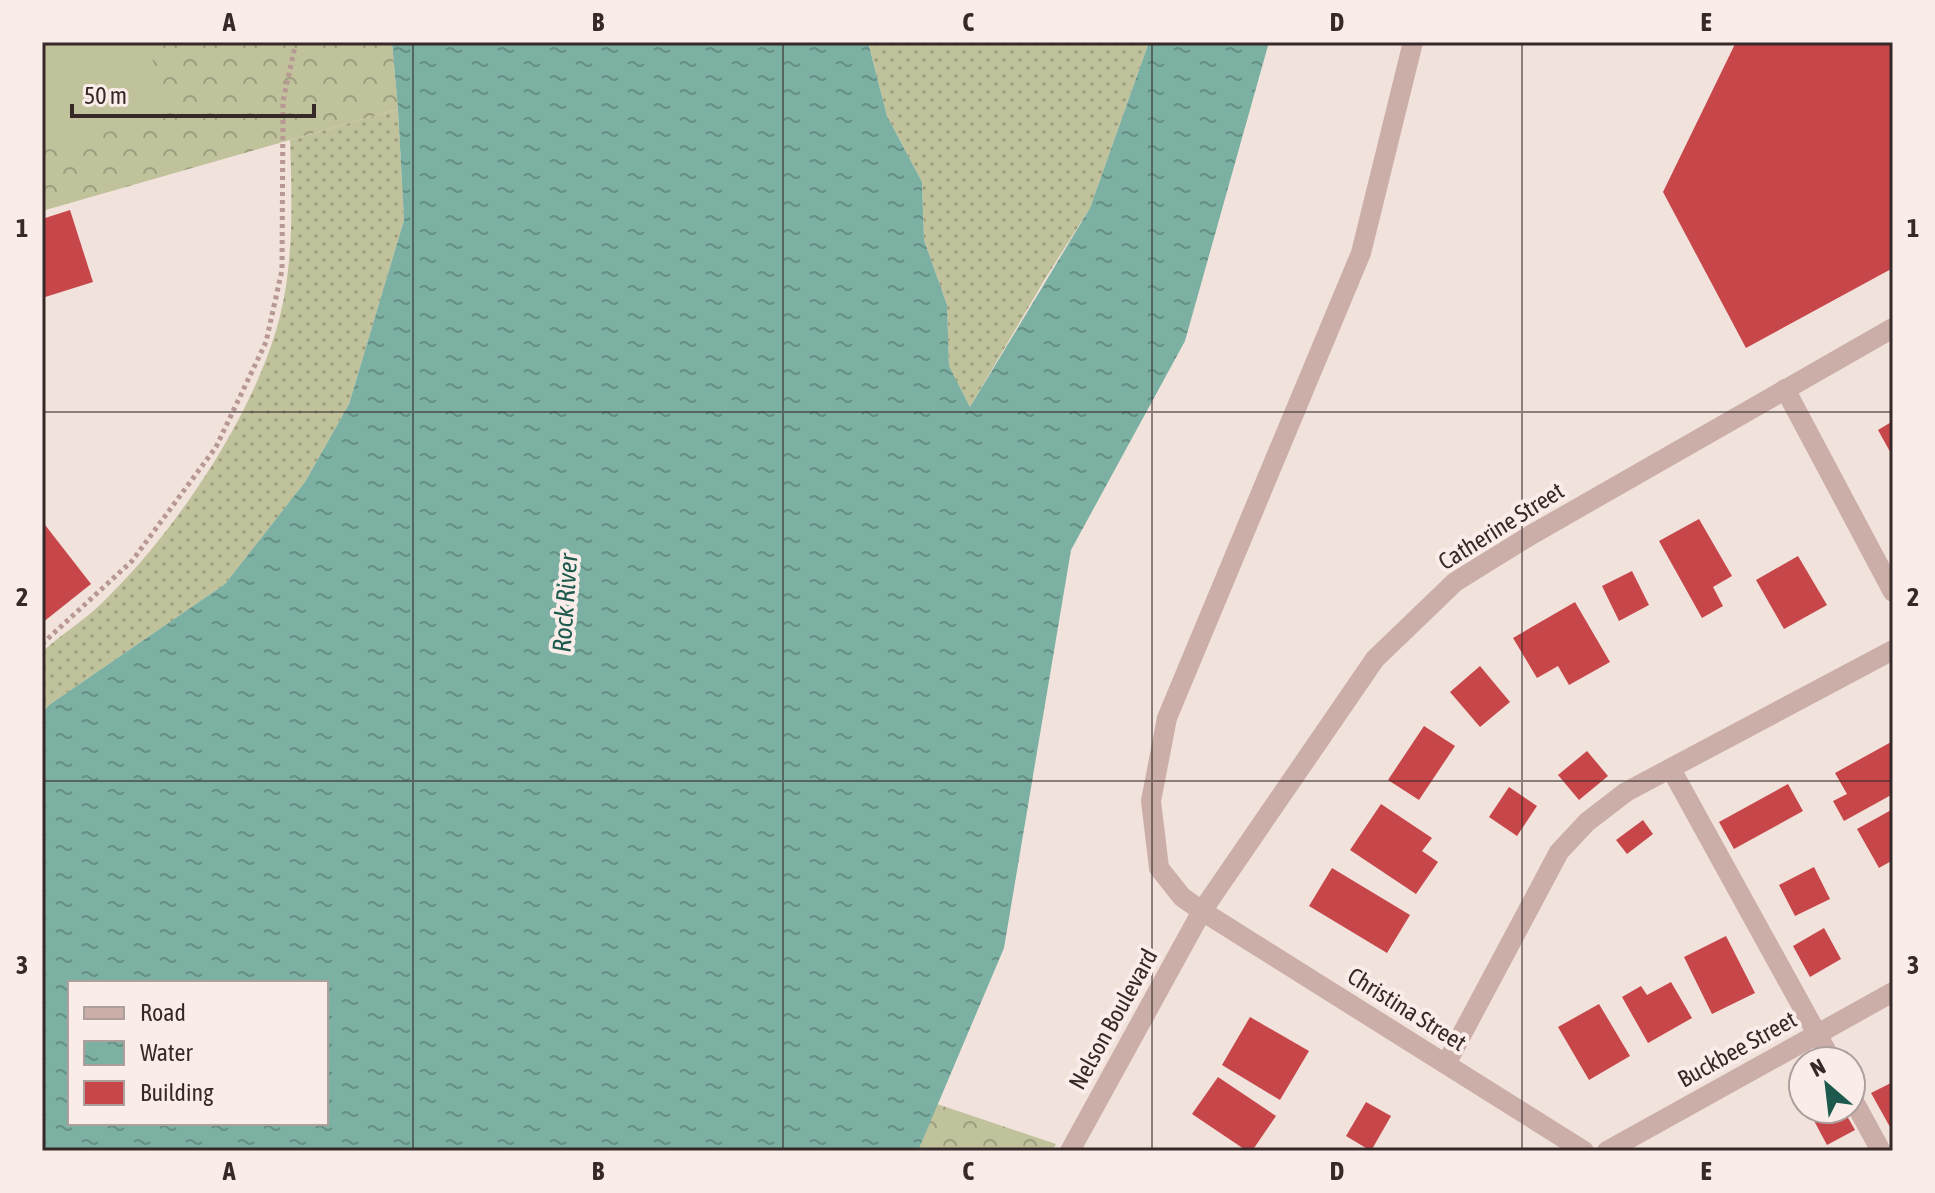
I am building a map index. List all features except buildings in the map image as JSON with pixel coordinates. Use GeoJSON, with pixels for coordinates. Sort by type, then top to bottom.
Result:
{"type":"FeatureCollection","features":[{"type":"Feature","properties":{"kind":"street","name":"Christina Street"},"geometry":{"type":"LineString","coordinates":[[1413,42],[1361,253],[1167,718],[1151,801],[1159,868],[1182,897],[1202,911],[1584,1151]]}},
{"type":"Feature","properties":{"kind":"street","name":"Catherine Street"},"geometry":{"type":"LineString","coordinates":[[1202,911],[1375,659],[1455,582],[1531,535],[1893,328]]}},
{"type":"Feature","properties":{"kind":"street"},"geometry":{"type":"LineString","coordinates":[[1785,389],[1893,592]]}},
{"type":"Feature","properties":{"kind":"street"},"geometry":{"type":"LineString","coordinates":[[1446,1064],[1559,852],[1587,822],[1626,792],[1893,650]]}},
{"type":"Feature","properties":{"kind":"street"},"geometry":{"type":"LineString","coordinates":[[1671,769],[1823,1045]]}},
{"type":"Feature","properties":{"kind":"street","name":"Nelson Boulevard"},"geometry":{"type":"LineString","coordinates":[[1070,1151],[1202,911]]}},
{"type":"Feature","properties":{"kind":"street","name":"Buckbee Street"},"geometry":{"type":"LineString","coordinates":[[1607,1151],[1893,992]]}},
{"type":"Feature","properties":{"kind":"street"},"geometry":{"type":"LineString","coordinates":[[1867,1125],[1881,1151]]}},
{"type":"Feature","properties":{"kind":"path"},"geometry":{"type":"LineString","coordinates":[[42,644],[132,561],[216,447],[266,342],[282,270],[283,101],[296,42]]}},
{"type":"Feature","properties":{"kind":"green space"},"geometry":{"type":"Polygon","coordinates":[[[42,42],[392,42],[398,109],[42,211],[42,42]]]}},
{"type":"Feature","properties":{"kind":"green space"},"geometry":{"type":"Polygon","coordinates":[[[42,42],[147,42],[169,112],[52,150],[42,120],[42,42]]]}},
{"type":"Feature","properties":{"kind":"green space"},"geometry":{"type":"Polygon","coordinates":[[[868,42],[1149,42],[1090,208],[970,407],[949,367],[947,305],[924,240],[922,182],[887,116],[868,42]]]}},
{"type":"Feature","properties":{"kind":"green space"},"geometry":{"type":"Polygon","coordinates":[[[398,109],[404,220],[349,404],[305,482],[225,584],[49,705],[42,713],[42,652],[100,605],[161,538],[211,467],[253,391],[269,353],[285,295],[290,251],[290,140],[398,109]]]}},
{"type":"Feature","properties":{"kind":"green space"},"geometry":{"type":"Polygon","coordinates":[[[937,1104],[1056,1144],[1052,1151],[918,1151],[937,1104]]]}},
{"type":"Feature","properties":{"kind":"water","name":"Rock River"},"geometry":{"type":"Polygon","coordinates":[[[392,42],[868,42],[887,116],[922,182],[924,240],[947,305],[949,366],[970,407],[1090,208],[1149,42],[1269,42],[1185,341],[1071,550],[1004,948],[918,1151],[42,1151],[42,713],[49,705],[225,584],[305,482],[349,404],[404,220],[392,42]]]}}]}
